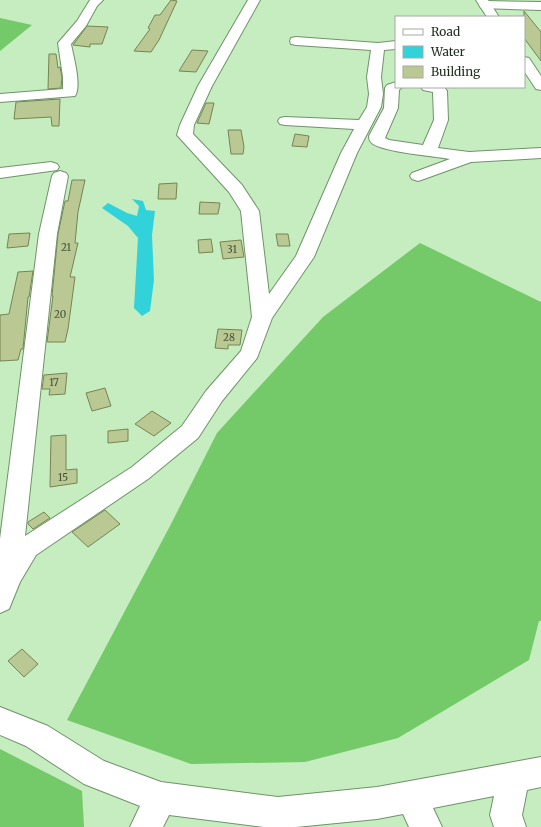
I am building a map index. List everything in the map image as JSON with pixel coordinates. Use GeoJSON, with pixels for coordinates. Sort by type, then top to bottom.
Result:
{"type":"FeatureCollection","features":[{"type":"Feature","properties":{"kind":"street"},"geometry":{"type":"LineString","coordinates":[[0,98],[70,93],[70,77],[64,43],[82,23],[92,4],[97,0]]}},
{"type":"Feature","properties":{"kind":"street"},"geometry":{"type":"LineString","coordinates":[[254,0],[205,86],[187,125],[185,135],[236,189],[250,211],[262,317]]}},
{"type":"Feature","properties":{"kind":"street"},"geometry":{"type":"LineString","coordinates":[[483,2],[510,2],[536,6],[541,18]]}},
{"type":"Feature","properties":{"kind":"street"},"geometry":{"type":"LineString","coordinates":[[483,2],[492,16]]}},
{"type":"Feature","properties":{"kind":"street"},"geometry":{"type":"LineString","coordinates":[[296,41],[378,47],[395,45]]}},
{"type":"Feature","properties":{"kind":"street"},"geometry":{"type":"LineString","coordinates":[[8,578],[27,548],[140,473],[190,432],[214,396],[250,353],[262,317],[305,257],[349,153],[374,107],[376,94],[374,77],[378,47]]}},
{"type":"Feature","properties":{"kind":"street"},"geometry":{"type":"LineString","coordinates":[[528,73],[541,86]]}},
{"type":"Feature","properties":{"kind":"street"},"geometry":{"type":"LineString","coordinates":[[395,86],[392,88],[391,108],[377,136],[377,140],[385,144],[469,157],[541,153]]}},
{"type":"Feature","properties":{"kind":"street"},"geometry":{"type":"LineString","coordinates":[[429,151],[441,120],[440,91],[437,88]]}},
{"type":"Feature","properties":{"kind":"street"},"geometry":{"type":"LineString","coordinates":[[285,120],[364,125]]}},
{"type":"Feature","properties":{"kind":"street"},"geometry":{"type":"LineString","coordinates":[[418,176],[469,157]]}},
{"type":"Feature","properties":{"kind":"street"},"geometry":{"type":"LineString","coordinates":[[0,173],[55,171],[8,578],[0,601]]}},
{"type":"Feature","properties":{"kind":"street"},"geometry":{"type":"LineString","coordinates":[[0,721],[36,736],[95,773],[161,798],[278,812],[377,803],[528,775]]}},
{"type":"Feature","properties":{"kind":"street"},"geometry":{"type":"LineString","coordinates":[[510,827],[506,815],[528,775]]}},
{"type":"Feature","properties":{"kind":"street"},"geometry":{"type":"LineString","coordinates":[[411,797],[426,827]]}},
{"type":"Feature","properties":{"kind":"street"},"geometry":{"type":"LineString","coordinates":[[146,827],[161,798]]}},
{"type":"Feature","properties":{"kind":"green space"},"geometry":{"type":"Polygon","coordinates":[[[0,18],[32,25],[0,51],[0,18]]]}},
{"type":"Feature","properties":{"kind":"green space"},"geometry":{"type":"Polygon","coordinates":[[[420,243],[541,302],[541,621],[539,621],[529,660],[398,738],[305,762],[191,764],[67,720],[170,526],[217,433],[323,317],[420,243]]]}},
{"type":"Feature","properties":{"kind":"green space"},"geometry":{"type":"Polygon","coordinates":[[[0,749],[82,791],[84,827],[0,827],[0,749]]]}},
{"type":"Feature","properties":{"kind":"water"},"geometry":{"type":"Polygon","coordinates":[[[132,199],[143,201],[146,210],[155,211],[152,235],[154,280],[150,311],[142,316],[134,308],[138,238],[128,226],[102,208],[108,203],[127,213],[137,216],[139,206],[132,199]]]}},
{"type":"Feature","properties":{"kind":"building"},"geometry":{"type":"Polygon","coordinates":[[[171,0],[177,1],[159,40],[151,52],[134,51],[150,29],[148,28],[155,15],[160,15],[171,0]]]}},
{"type":"Feature","properties":{"kind":"building"},"geometry":{"type":"Polygon","coordinates":[[[524,11],[541,32],[541,61],[525,39],[524,11]]]}},
{"type":"Feature","properties":{"kind":"building"},"geometry":{"type":"Polygon","coordinates":[[[87,26],[108,27],[102,44],[90,44],[90,47],[73,45],[87,26]]]}},
{"type":"Feature","properties":{"kind":"building"},"geometry":{"type":"Polygon","coordinates":[[[192,50],[208,51],[196,72],[179,71],[192,50]]]}},
{"type":"Feature","properties":{"kind":"building"},"geometry":{"type":"Polygon","coordinates":[[[49,54],[56,54],[58,68],[60,67],[62,77],[61,88],[48,89],[49,54]]]}},
{"type":"Feature","properties":{"kind":"building"},"geometry":{"type":"Polygon","coordinates":[[[60,99],[59,126],[52,126],[51,117],[14,119],[16,102],[60,99]]]}},
{"type":"Feature","properties":{"kind":"building"},"geometry":{"type":"Polygon","coordinates":[[[206,103],[214,103],[209,124],[197,123],[206,103]]]}},
{"type":"Feature","properties":{"kind":"building"},"geometry":{"type":"Polygon","coordinates":[[[228,130],[241,130],[244,147],[243,154],[231,154],[228,130]]]}},
{"type":"Feature","properties":{"kind":"building"},"geometry":{"type":"Polygon","coordinates":[[[295,134],[309,136],[307,147],[292,146],[295,134]]]}},
{"type":"Feature","properties":{"kind":"building"},"geometry":{"type":"Polygon","coordinates":[[[72,180],[85,180],[78,212],[75,243],[78,243],[70,277],[75,277],[68,329],[65,342],[47,342],[53,296],[58,234],[65,201],[68,201],[72,180]]]}},
{"type":"Feature","properties":{"kind":"building"},"geometry":{"type":"Polygon","coordinates":[[[177,183],[176,199],[158,199],[159,184],[177,183]]]}},
{"type":"Feature","properties":{"kind":"building"},"geometry":{"type":"Polygon","coordinates":[[[200,202],[220,203],[218,214],[199,214],[200,202]]]}},
{"type":"Feature","properties":{"kind":"building"},"geometry":{"type":"Polygon","coordinates":[[[30,233],[28,246],[7,248],[9,234],[30,233]]]}},
{"type":"Feature","properties":{"kind":"building"},"geometry":{"type":"Polygon","coordinates":[[[276,234],[288,234],[290,246],[278,246],[276,234]]]}},
{"type":"Feature","properties":{"kind":"building"},"geometry":{"type":"Polygon","coordinates":[[[211,239],[213,252],[199,253],[198,240],[211,239]]]}},
{"type":"Feature","properties":{"kind":"building"},"geometry":{"type":"Polygon","coordinates":[[[241,240],[244,257],[223,259],[220,242],[241,240]]]}},
{"type":"Feature","properties":{"kind":"building"},"geometry":{"type":"Polygon","coordinates":[[[33,271],[28,297],[23,349],[21,349],[18,360],[0,361],[0,315],[9,314],[18,272],[33,271]]]}},
{"type":"Feature","properties":{"kind":"building"},"geometry":{"type":"Polygon","coordinates":[[[218,329],[242,330],[240,345],[228,345],[228,349],[215,348],[218,329]]]}},
{"type":"Feature","properties":{"kind":"building"},"geometry":{"type":"Polygon","coordinates":[[[67,373],[65,394],[49,395],[50,389],[42,389],[44,375],[67,373]]]}},
{"type":"Feature","properties":{"kind":"building"},"geometry":{"type":"Polygon","coordinates":[[[105,388],[111,406],[92,411],[86,393],[105,388]]]}},
{"type":"Feature","properties":{"kind":"building"},"geometry":{"type":"Polygon","coordinates":[[[152,411],[171,423],[154,436],[135,424],[152,411]]]}},
{"type":"Feature","properties":{"kind":"building"},"geometry":{"type":"Polygon","coordinates":[[[128,429],[128,441],[108,443],[108,431],[128,429]]]}},
{"type":"Feature","properties":{"kind":"building"},"geometry":{"type":"Polygon","coordinates":[[[66,435],[66,470],[77,469],[77,483],[50,487],[51,436],[66,435]]]}},
{"type":"Feature","properties":{"kind":"building"},"geometry":{"type":"Polygon","coordinates":[[[105,510],[120,524],[88,547],[72,532],[105,510]]]}},
{"type":"Feature","properties":{"kind":"building"},"geometry":{"type":"Polygon","coordinates":[[[44,512],[50,518],[33,529],[28,522],[44,512]]]}},
{"type":"Feature","properties":{"kind":"building"},"geometry":{"type":"Polygon","coordinates":[[[22,649],[38,664],[24,677],[8,661],[22,649]]]}}]}
